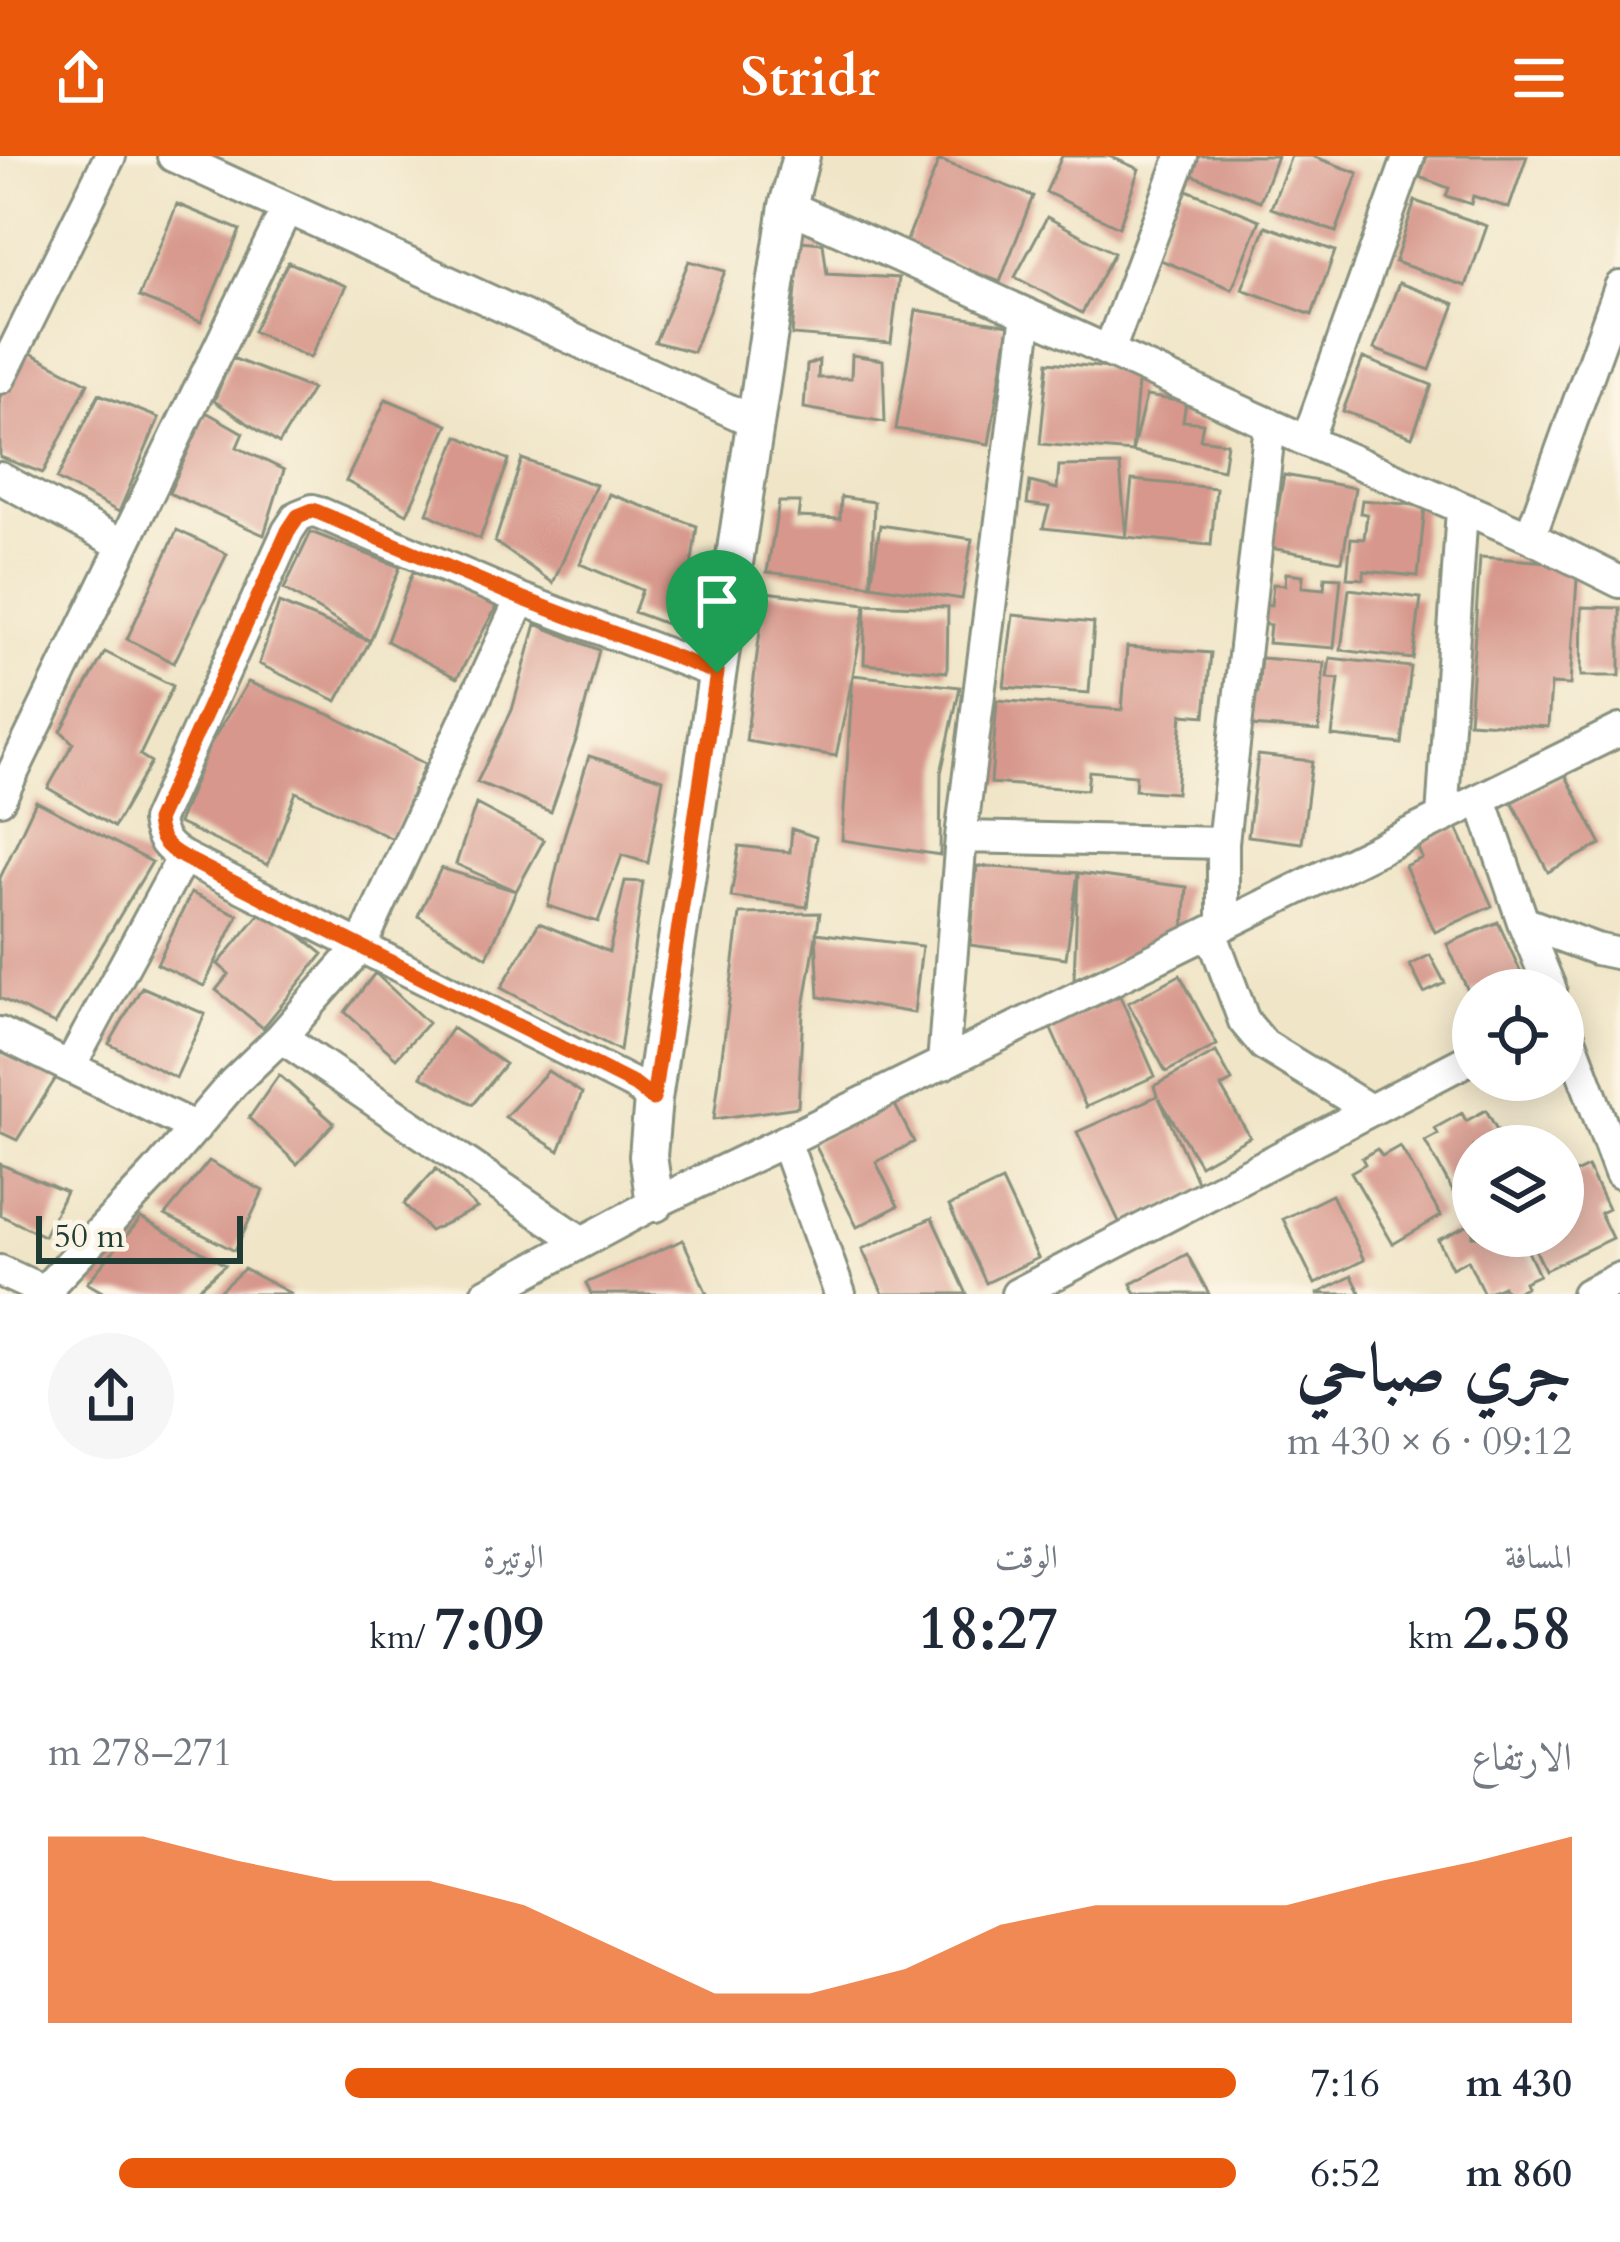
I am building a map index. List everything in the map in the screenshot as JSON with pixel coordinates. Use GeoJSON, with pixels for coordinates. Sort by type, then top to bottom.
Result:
{"type":"FeatureCollection","features":[{"type":"Feature","properties":{"kind":"street"},"geometry":{"type":"LineString","coordinates":[[0,378],[110,156]]}},
{"type":"Feature","properties":{"kind":"street"},"geometry":{"type":"LineString","coordinates":[[173,156],[755,422]]}},
{"type":"Feature","properties":{"kind":"street"},"geometry":{"type":"LineString","coordinates":[[655,1202],[648,1156],[653,1099],[788,206],[801,156]]}},
{"type":"Feature","properties":{"kind":"street"},"geometry":{"type":"LineString","coordinates":[[1109,351],[1182,156]]}},
{"type":"Feature","properties":{"kind":"street"},"geometry":{"type":"LineString","coordinates":[[1307,441],[1409,156]]}},
{"type":"Feature","properties":{"kind":"street"},"geometry":{"type":"LineString","coordinates":[[788,206],[1530,537],[1620,582]]}},
{"type":"Feature","properties":{"kind":"street"},"geometry":{"type":"LineString","coordinates":[[0,799],[287,208]]}},
{"type":"Feature","properties":{"kind":"street"},"geometry":{"type":"LineString","coordinates":[[1530,537],[1620,287]]}},
{"type":"Feature","properties":{"kind":"street"},"geometry":{"type":"LineString","coordinates":[[943,1064],[961,837],[1027,314]]}},
{"type":"Feature","properties":{"kind":"street"},"geometry":{"type":"LineString","coordinates":[[1270,424],[1222,843],[1217,929],[1244,1021],[1264,1045],[1370,1110]]}},
{"type":"Feature","properties":{"kind":"street"},"geometry":{"type":"LineString","coordinates":[[0,478],[123,545]]}},
{"type":"Feature","properties":{"kind":"street"},"geometry":{"type":"LineString","coordinates":[[1442,818],[1462,509]]}},
{"type":"Feature","properties":{"kind":"street"},"geometry":{"type":"LineString","coordinates":[[653,1099],[635,1085],[183,857],[167,848],[157,821],[288,531],[298,516],[313,510],[521,598],[717,673]]}},
{"type":"Feature","properties":{"kind":"street"},"geometry":{"type":"LineString","coordinates":[[0,1270],[45,1293],[361,946],[521,598]]}},
{"type":"Feature","properties":{"kind":"street"},"geometry":{"type":"LineString","coordinates":[[486,1294],[655,1202],[1620,730]]}},
{"type":"Feature","properties":{"kind":"street"},"geometry":{"type":"LineString","coordinates":[[1481,799],[1542,969]]}},
{"type":"Feature","properties":{"kind":"street"},"geometry":{"type":"LineString","coordinates":[[961,837],[1222,843]]}},
{"type":"Feature","properties":{"kind":"street"},"geometry":{"type":"LineString","coordinates":[[70,1066],[183,857]]}},
{"type":"Feature","properties":{"kind":"street"},"geometry":{"type":"LineString","coordinates":[[1523,922],[1620,954]]}},
{"type":"Feature","properties":{"kind":"street"},"geometry":{"type":"LineString","coordinates":[[0,1033],[195,1128]]}},
{"type":"Feature","properties":{"kind":"street"},"geometry":{"type":"LineString","coordinates":[[281,1037],[582,1242]]}},
{"type":"Feature","properties":{"kind":"street"},"geometry":{"type":"LineString","coordinates":[[1017,1294],[1452,1068]]}},
{"type":"Feature","properties":{"kind":"street"},"geometry":{"type":"LineString","coordinates":[[1584,1076],[1620,1173]]}},
{"type":"Feature","properties":{"kind":"street"},"geometry":{"type":"LineString","coordinates":[[785,1142],[840,1294]]}},
{"type":"Feature","properties":{"kind":"street"},"geometry":{"type":"LineString","coordinates":[[1587,1294],[1620,1278]]}},
{"type":"Feature","properties":{"kind":"building"},"geometry":{"type":"Polygon","coordinates":[[[1062,156],[1109,156],[1139,169],[1119,227],[1046,192],[1062,156]]]}},
{"type":"Feature","properties":{"kind":"building"},"geometry":{"type":"Polygon","coordinates":[[[1191,156],[1277,156],[1260,201],[1184,172],[1191,156]]]}},
{"type":"Feature","properties":{"kind":"building"},"geometry":{"type":"Polygon","coordinates":[[[1291,156],[1312,156],[1358,173],[1336,232],[1271,208],[1291,156]]]}},
{"type":"Feature","properties":{"kind":"building"},"geometry":{"type":"Polygon","coordinates":[[[1427,156],[1527,156],[1509,208],[1473,196],[1471,204],[1446,196],[1449,188],[1420,177],[1427,156]]]}},
{"type":"Feature","properties":{"kind":"building"},"geometry":{"type":"Polygon","coordinates":[[[939,160],[1033,196],[1000,282],[905,245],[939,160]]]}},
{"type":"Feature","properties":{"kind":"building"},"geometry":{"type":"Polygon","coordinates":[[[1182,188],[1260,220],[1232,289],[1153,257],[1182,188]]]}},
{"type":"Feature","properties":{"kind":"building"},"geometry":{"type":"Polygon","coordinates":[[[1415,201],[1487,226],[1466,286],[1395,262],[1415,201]]]}},
{"type":"Feature","properties":{"kind":"building"},"geometry":{"type":"Polygon","coordinates":[[[177,204],[240,230],[201,322],[139,297],[177,204]]]}},
{"type":"Feature","properties":{"kind":"building"},"geometry":{"type":"Polygon","coordinates":[[[1047,217],[1114,253],[1082,313],[1015,277],[1047,217]]]}},
{"type":"Feature","properties":{"kind":"building"},"geometry":{"type":"Polygon","coordinates":[[[1266,226],[1335,251],[1312,315],[1242,289],[1266,226]]]}},
{"type":"Feature","properties":{"kind":"building"},"geometry":{"type":"Polygon","coordinates":[[[800,241],[823,243],[827,274],[899,278],[891,343],[792,335],[800,241]]]}},
{"type":"Feature","properties":{"kind":"building"},"geometry":{"type":"Polygon","coordinates":[[[689,261],[725,271],[693,352],[655,342],[689,261]]]}},
{"type":"Feature","properties":{"kind":"building"},"geometry":{"type":"Polygon","coordinates":[[[288,262],[346,286],[310,358],[253,331],[288,262]]]}},
{"type":"Feature","properties":{"kind":"building"},"geometry":{"type":"Polygon","coordinates":[[[1399,283],[1455,304],[1430,370],[1374,349],[1399,283]]]}},
{"type":"Feature","properties":{"kind":"building"},"geometry":{"type":"Polygon","coordinates":[[[916,310],[1009,325],[989,444],[896,429],[916,310]]]}},
{"type":"Feature","properties":{"kind":"building"},"geometry":{"type":"Polygon","coordinates":[[[23,349],[88,383],[43,473],[0,457],[0,399],[23,349]]]}},
{"type":"Feature","properties":{"kind":"building"},"geometry":{"type":"Polygon","coordinates":[[[852,355],[883,360],[885,422],[804,408],[807,365],[819,360],[818,378],[851,378],[852,355]]]}},
{"type":"Feature","properties":{"kind":"building"},"geometry":{"type":"Polygon","coordinates":[[[232,358],[312,389],[279,444],[214,401],[232,358]]]}},
{"type":"Feature","properties":{"kind":"building"},"geometry":{"type":"Polygon","coordinates":[[[1363,358],[1432,385],[1412,437],[1343,411],[1363,358]]]}},
{"type":"Feature","properties":{"kind":"building"},"geometry":{"type":"Polygon","coordinates":[[[1048,362],[1139,371],[1132,452],[1040,444],[1048,362]]]}},
{"type":"Feature","properties":{"kind":"building"},"geometry":{"type":"Polygon","coordinates":[[[99,394],[159,418],[119,512],[57,479],[99,394]]]}},
{"type":"Feature","properties":{"kind":"building"},"geometry":{"type":"Polygon","coordinates":[[[1146,396],[1186,402],[1183,421],[1203,423],[1200,439],[1227,443],[1223,470],[1132,452],[1146,396]]]}},
{"type":"Feature","properties":{"kind":"building"},"geometry":{"type":"Polygon","coordinates":[[[386,399],[448,425],[407,514],[346,481],[386,399]]]}},
{"type":"Feature","properties":{"kind":"building"},"geometry":{"type":"Polygon","coordinates":[[[206,412],[243,433],[237,447],[284,470],[264,535],[169,493],[206,412]]]}},
{"type":"Feature","properties":{"kind":"building"},"geometry":{"type":"Polygon","coordinates":[[[458,436],[509,460],[480,539],[427,513],[458,436]]]}},
{"type":"Feature","properties":{"kind":"building"},"geometry":{"type":"Polygon","coordinates":[[[522,459],[596,485],[553,583],[495,542],[522,459]]]}},
{"type":"Feature","properties":{"kind":"building"},"geometry":{"type":"Polygon","coordinates":[[[1120,465],[1126,537],[1043,528],[1049,507],[1027,504],[1030,482],[1057,489],[1059,466],[1120,465]]]}},
{"type":"Feature","properties":{"kind":"building"},"geometry":{"type":"Polygon","coordinates":[[[1284,475],[1355,488],[1342,561],[1271,548],[1284,475]]]}},
{"type":"Feature","properties":{"kind":"building"},"geometry":{"type":"Polygon","coordinates":[[[1132,480],[1216,488],[1211,545],[1126,537],[1132,480]]]}},
{"type":"Feature","properties":{"kind":"building"},"geometry":{"type":"Polygon","coordinates":[[[609,494],[697,526],[682,630],[634,612],[642,590],[580,564],[609,494]]]}},
{"type":"Feature","properties":{"kind":"building"},"geometry":{"type":"Polygon","coordinates":[[[841,497],[874,502],[871,585],[767,572],[779,502],[800,502],[798,517],[840,519],[841,497]]]}},
{"type":"Feature","properties":{"kind":"building"},"geometry":{"type":"Polygon","coordinates":[[[1362,500],[1425,506],[1418,576],[1364,571],[1364,579],[1347,578],[1351,538],[1364,539],[1367,514],[1360,513],[1362,500]]]}},
{"type":"Feature","properties":{"kind":"building"},"geometry":{"type":"Polygon","coordinates":[[[880,525],[972,539],[962,599],[871,585],[880,525]]]}},
{"type":"Feature","properties":{"kind":"building"},"geometry":{"type":"Polygon","coordinates":[[[177,530],[227,554],[174,663],[127,639],[177,530]]]}},
{"type":"Feature","properties":{"kind":"building"},"geometry":{"type":"Polygon","coordinates":[[[311,532],[400,567],[370,641],[284,589],[311,532]]]}},
{"type":"Feature","properties":{"kind":"building"},"geometry":{"type":"Polygon","coordinates":[[[1480,557],[1578,564],[1570,685],[1551,684],[1548,727],[1469,722],[1480,557]]]}},
{"type":"Feature","properties":{"kind":"building"},"geometry":{"type":"Polygon","coordinates":[[[413,572],[497,606],[457,678],[387,641],[413,572]]]}},
{"type":"Feature","properties":{"kind":"building"},"geometry":{"type":"Polygon","coordinates":[[[1286,573],[1303,575],[1302,587],[1324,589],[1325,577],[1341,578],[1334,648],[1268,643],[1270,625],[1257,624],[1259,604],[1271,605],[1273,584],[1285,585],[1286,573]]]}},
{"type":"Feature","properties":{"kind":"building"},"geometry":{"type":"Polygon","coordinates":[[[1349,589],[1421,598],[1413,659],[1341,650],[1349,589]]]}},
{"type":"Feature","properties":{"kind":"building"},"geometry":{"type":"Polygon","coordinates":[[[765,592],[866,604],[836,756],[746,741],[765,592]]]}},
{"type":"Feature","properties":{"kind":"building"},"geometry":{"type":"Polygon","coordinates":[[[279,603],[370,641],[337,701],[259,664],[279,603]]]}},
{"type":"Feature","properties":{"kind":"building"},"geometry":{"type":"Polygon","coordinates":[[[866,604],[948,607],[947,672],[864,664],[866,604]]]}},
{"type":"Feature","properties":{"kind":"building"},"geometry":{"type":"Polygon","coordinates":[[[1582,607],[1620,608],[1620,676],[1581,676],[1582,607]]]}},
{"type":"Feature","properties":{"kind":"building"},"geometry":{"type":"Polygon","coordinates":[[[1013,615],[1094,623],[1089,693],[1004,687],[1013,615]]]}},
{"type":"Feature","properties":{"kind":"building"},"geometry":{"type":"Polygon","coordinates":[[[536,624],[599,650],[577,737],[551,812],[477,782],[512,710],[536,624]]]}},
{"type":"Feature","properties":{"kind":"building"},"geometry":{"type":"Polygon","coordinates":[[[1127,647],[1211,653],[1205,716],[1182,714],[1176,793],[1135,790],[1136,775],[1089,771],[1087,790],[991,783],[997,700],[1122,710],[1127,647]]]}},
{"type":"Feature","properties":{"kind":"building"},"geometry":{"type":"Polygon","coordinates":[[[105,652],[173,686],[140,755],[151,762],[114,827],[48,788],[73,743],[61,731],[105,652]]]}},
{"type":"Feature","properties":{"kind":"building"},"geometry":{"type":"Polygon","coordinates":[[[1261,658],[1324,663],[1319,731],[1251,726],[1248,692],[1258,692],[1261,658]]]}},
{"type":"Feature","properties":{"kind":"building"},"geometry":{"type":"Polygon","coordinates":[[[1330,658],[1411,667],[1402,744],[1332,736],[1339,679],[1327,678],[1330,658]]]}},
{"type":"Feature","properties":{"kind":"building"},"geometry":{"type":"Polygon","coordinates":[[[853,675],[960,687],[941,773],[940,855],[842,840],[853,675]]]}},
{"type":"Feature","properties":{"kind":"building"},"geometry":{"type":"Polygon","coordinates":[[[248,682],[333,716],[425,764],[393,839],[296,792],[268,865],[178,823],[209,746],[248,682]]]}},
{"type":"Feature","properties":{"kind":"building"},"geometry":{"type":"Polygon","coordinates":[[[1258,755],[1312,761],[1302,843],[1248,836],[1258,755]]]}},
{"type":"Feature","properties":{"kind":"building"},"geometry":{"type":"Polygon","coordinates":[[[589,756],[663,779],[648,863],[622,855],[598,922],[548,906],[589,756]]]}},
{"type":"Feature","properties":{"kind":"building"},"geometry":{"type":"Polygon","coordinates":[[[1565,774],[1601,844],[1548,872],[1512,802],[1565,774]]]}},
{"type":"Feature","properties":{"kind":"building"},"geometry":{"type":"Polygon","coordinates":[[[36,801],[152,862],[55,1024],[0,998],[0,878],[36,801]]]}},
{"type":"Feature","properties":{"kind":"building"},"geometry":{"type":"Polygon","coordinates":[[[476,804],[544,840],[516,891],[456,864],[476,804]]]}},
{"type":"Feature","properties":{"kind":"building"},"geometry":{"type":"Polygon","coordinates":[[[1457,828],[1492,906],[1435,932],[1405,866],[1422,858],[1417,846],[1457,828]]]}},
{"type":"Feature","properties":{"kind":"building"},"geometry":{"type":"Polygon","coordinates":[[[792,829],[816,837],[807,907],[731,897],[739,846],[790,852],[792,829]]]}},
{"type":"Feature","properties":{"kind":"building"},"geometry":{"type":"Polygon","coordinates":[[[977,866],[1078,873],[1066,958],[970,945],[977,866]]]}},
{"type":"Feature","properties":{"kind":"building"},"geometry":{"type":"Polygon","coordinates":[[[441,868],[516,891],[487,957],[418,916],[441,868]]]}},
{"type":"Feature","properties":{"kind":"building"},"geometry":{"type":"Polygon","coordinates":[[[1078,873],[1187,887],[1184,928],[1074,979],[1078,873]]]}},
{"type":"Feature","properties":{"kind":"building"},"geometry":{"type":"Polygon","coordinates":[[[625,881],[643,882],[620,1051],[501,988],[539,923],[609,952],[625,881]]]}},
{"type":"Feature","properties":{"kind":"building"},"geometry":{"type":"Polygon","coordinates":[[[191,893],[238,915],[204,986],[157,964],[191,893]]]}},
{"type":"Feature","properties":{"kind":"building"},"geometry":{"type":"Polygon","coordinates":[[[265,907],[323,954],[263,1028],[216,990],[229,974],[218,964],[265,907]]]}},
{"type":"Feature","properties":{"kind":"building"},"geometry":{"type":"Polygon","coordinates":[[[820,913],[803,1013],[798,1107],[714,1119],[740,914],[820,913]]]}},
{"type":"Feature","properties":{"kind":"building"},"geometry":{"type":"Polygon","coordinates":[[[1498,922],[1519,969],[1458,969],[1447,944],[1498,922]]]}},
{"type":"Feature","properties":{"kind":"building"},"geometry":{"type":"Polygon","coordinates":[[[816,933],[922,946],[914,1013],[819,997],[816,933]]]}},
{"type":"Feature","properties":{"kind":"building"},"geometry":{"type":"Polygon","coordinates":[[[1430,955],[1445,983],[1424,993],[1410,965],[1430,955]]]}},
{"type":"Feature","properties":{"kind":"building"},"geometry":{"type":"Polygon","coordinates":[[[375,973],[428,1023],[396,1058],[345,1012],[375,973]]]}},
{"type":"Feature","properties":{"kind":"building"},"geometry":{"type":"Polygon","coordinates":[[[1180,975],[1217,1045],[1166,1072],[1128,1003],[1180,975]]]}},
{"type":"Feature","properties":{"kind":"building"},"geometry":{"type":"Polygon","coordinates":[[[142,987],[205,1014],[176,1078],[109,1044],[142,987]]]}},
{"type":"Feature","properties":{"kind":"building"},"geometry":{"type":"Polygon","coordinates":[[[1120,996],[1155,1076],[1086,1107],[1050,1027],[1120,996]]]}},
{"type":"Feature","properties":{"kind":"building"},"geometry":{"type":"Polygon","coordinates":[[[452,1028],[505,1064],[473,1104],[421,1076],[452,1028]]]}},
{"type":"Feature","properties":{"kind":"building"},"geometry":{"type":"Polygon","coordinates":[[[0,1052],[56,1078],[17,1140],[0,1132],[0,1052]]]}},
{"type":"Feature","properties":{"kind":"building"},"geometry":{"type":"Polygon","coordinates":[[[1216,1052],[1232,1081],[1221,1087],[1250,1137],[1200,1165],[1159,1098],[1201,1190],[1121,1226],[1077,1132],[1157,1096],[1154,1086],[1216,1052]]]}},
{"type":"Feature","properties":{"kind":"building"},"geometry":{"type":"Polygon","coordinates":[[[548,1071],[582,1093],[559,1151],[505,1117],[548,1071]]]}},
{"type":"Feature","properties":{"kind":"building"},"geometry":{"type":"Polygon","coordinates":[[[279,1075],[334,1123],[297,1164],[249,1118],[279,1075]]]}},
{"type":"Feature","properties":{"kind":"building"},"geometry":{"type":"Polygon","coordinates":[[[893,1101],[914,1142],[876,1162],[898,1206],[857,1227],[813,1141],[893,1101]]]}},
{"type":"Feature","properties":{"kind":"building"},"geometry":{"type":"Polygon","coordinates":[[[1486,1110],[1494,1125],[1452,1125],[1452,1190],[1425,1141],[1438,1134],[1435,1128],[1462,1113],[1466,1121],[1486,1110]]]}},
{"type":"Feature","properties":{"kind":"building"},"geometry":{"type":"Polygon","coordinates":[[[1400,1146],[1441,1216],[1393,1244],[1351,1172],[1377,1149],[1382,1156],[1400,1146]]]}},
{"type":"Feature","properties":{"kind":"building"},"geometry":{"type":"Polygon","coordinates":[[[209,1161],[263,1191],[235,1251],[165,1215],[209,1161]]]}},
{"type":"Feature","properties":{"kind":"building"},"geometry":{"type":"Polygon","coordinates":[[[0,1164],[66,1192],[44,1236],[0,1215],[0,1164]]]}},
{"type":"Feature","properties":{"kind":"building"},"geometry":{"type":"Polygon","coordinates":[[[1588,1167],[1608,1209],[1600,1213],[1612,1238],[1584,1251],[1584,1169],[1588,1167]]]}},
{"type":"Feature","properties":{"kind":"building"},"geometry":{"type":"Polygon","coordinates":[[[436,1169],[477,1208],[430,1231],[404,1204],[436,1169]]]}},
{"type":"Feature","properties":{"kind":"building"},"geometry":{"type":"Polygon","coordinates":[[[1002,1181],[1038,1258],[986,1283],[949,1206],[1002,1181]]]}},
{"type":"Feature","properties":{"kind":"building"},"geometry":{"type":"Polygon","coordinates":[[[1332,1195],[1364,1260],[1315,1284],[1283,1219],[1332,1195]]]}},
{"type":"Feature","properties":{"kind":"building"},"geometry":{"type":"Polygon","coordinates":[[[141,1218],[225,1265],[192,1294],[106,1294],[87,1283],[141,1218]]]}},
{"type":"Feature","properties":{"kind":"building"},"geometry":{"type":"Polygon","coordinates":[[[932,1218],[967,1294],[883,1294],[862,1249],[932,1218]]]}},
{"type":"Feature","properties":{"kind":"building"},"geometry":{"type":"Polygon","coordinates":[[[1452,1233],[1452,1257],[1531,1257],[1539,1275],[1512,1294],[1503,1286],[1484,1294],[1468,1260],[1452,1268],[1438,1240],[1452,1233]]]}},
{"type":"Feature","properties":{"kind":"building"},"geometry":{"type":"Polygon","coordinates":[[[683,1240],[707,1294],[591,1294],[586,1283],[683,1240]]]}},
{"type":"Feature","properties":{"kind":"building"},"geometry":{"type":"Polygon","coordinates":[[[1187,1254],[1209,1294],[1136,1294],[1131,1284],[1187,1254]]]}},
{"type":"Feature","properties":{"kind":"building"},"geometry":{"type":"Polygon","coordinates":[[[1539,1257],[1572,1257],[1545,1270],[1539,1257]]]}},
{"type":"Feature","properties":{"kind":"building"},"geometry":{"type":"Polygon","coordinates":[[[244,1269],[292,1294],[216,1294],[244,1269]]]}},
{"type":"Feature","properties":{"kind":"building"},"geometry":{"type":"Polygon","coordinates":[[[1352,1276],[1361,1294],[1317,1294],[1352,1276]]]}},
{"type":"Feature","properties":{"kind":"route"},"geometry":{"type":"LineString","coordinates":[[313,510],[521,598],[717,673],[653,1099],[635,1085],[183,857],[167,848],[158,833],[157,821],[288,531],[298,516],[313,510]]}}]}
